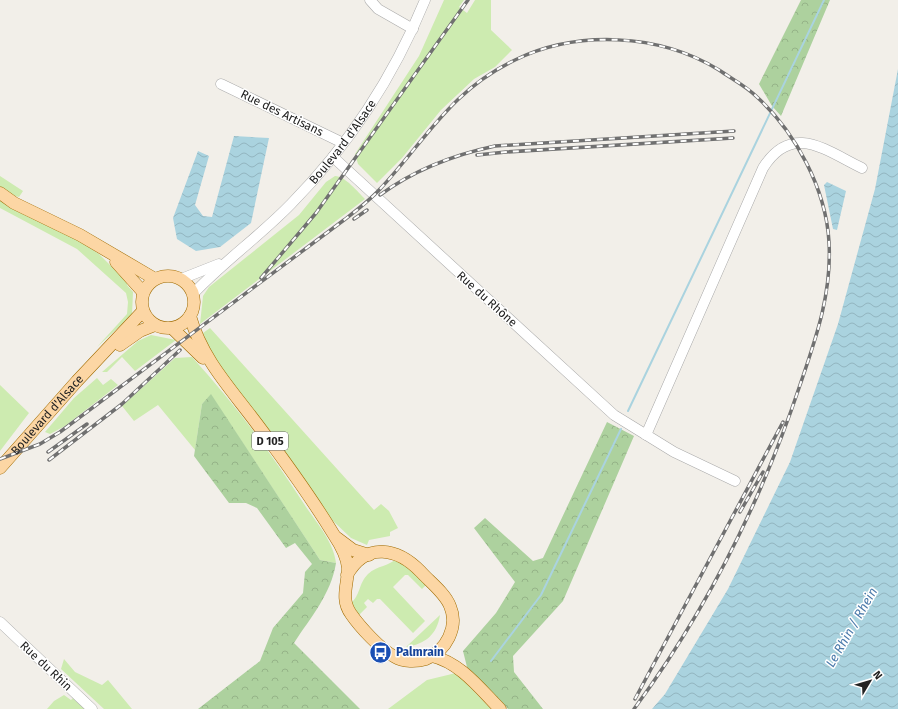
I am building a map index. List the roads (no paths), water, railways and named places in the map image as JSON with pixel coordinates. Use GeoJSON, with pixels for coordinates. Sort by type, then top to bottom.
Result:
{"type":"FeatureCollection","features":[{"type":"Feature","properties":{"kind":"main road"},"geometry":{"type":"LineString","coordinates":[[0,194],[14,203],[80,235],[155,279]]}},
{"type":"Feature","properties":{"kind":"main road"},"geometry":{"type":"LineString","coordinates":[[107,252],[143,292]]}},
{"type":"Feature","properties":{"kind":"main road"},"geometry":{"type":"LineString","coordinates":[[168,275],[181,279],[189,286],[193,294],[194,306],[190,316],[182,324],[172,328],[155,325],[148,319],[143,311],[141,302],[143,292],[155,279],[168,275]]}},
{"type":"Feature","properties":{"kind":"main road","name":"Boulevard d'Alsace"},"geometry":{"type":"LineString","coordinates":[[0,468],[68,391],[143,311]]}},
{"type":"Feature","properties":{"kind":"main road","name":"D 105"},"geometry":{"type":"LineString","coordinates":[[190,316],[196,336],[214,370]]}},
{"type":"Feature","properties":{"kind":"main road","name":"Boulevard d'Alsace"},"geometry":{"type":"LineString","coordinates":[[96,362],[140,331],[155,325]]}},
{"type":"Feature","properties":{"kind":"main road","name":"D 105"},"geometry":{"type":"LineString","coordinates":[[172,328],[214,370],[273,445],[335,536],[345,557],[348,567],[347,575]]}},
{"type":"Feature","properties":{"kind":"main road","name":"D 105"},"geometry":{"type":"LineString","coordinates":[[335,536],[353,550],[369,554]]}},
{"type":"Feature","properties":{"kind":"main road"},"geometry":{"type":"LineString","coordinates":[[385,551],[405,558],[447,600],[452,611],[452,631],[448,640],[432,656],[422,660],[402,660],[388,652],[350,613],[344,597],[347,575],[357,562],[369,554],[385,551]]}},
{"type":"Feature","properties":{"kind":"main road"},"geometry":{"type":"LineString","coordinates":[[448,640],[453,656],[463,672]]}},
{"type":"Feature","properties":{"kind":"main road"},"geometry":{"type":"LineString","coordinates":[[432,656],[451,663],[463,672],[500,709]]}},
{"type":"Feature","properties":{"kind":"street"},"geometry":{"type":"LineString","coordinates":[[370,0],[378,10],[413,29]]}},
{"type":"Feature","properties":{"kind":"street","name":"Boulevard d'Alsace"},"geometry":{"type":"LineString","coordinates":[[193,294],[228,259],[290,205],[333,157],[379,92],[398,60],[425,0]]}},
{"type":"Feature","properties":{"kind":"street","name":"Rue des Artisans"},"geometry":{"type":"LineString","coordinates":[[222,84],[343,143]]}},
{"type":"Feature","properties":{"kind":"street"},"geometry":{"type":"LineString","coordinates":[[646,435],[763,168],[769,159],[785,146],[802,142],[815,145],[862,168]]}},
{"type":"Feature","properties":{"kind":"street","name":"Rue du Rhône"},"geometry":{"type":"LineString","coordinates":[[333,157],[614,415],[674,452],[734,481]]}},
{"type":"Feature","properties":{"kind":"street","name":"Boulevard d'Alsace"},"geometry":{"type":"LineString","coordinates":[[181,279],[207,270],[228,259]]}},
{"type":"Feature","properties":{"kind":"street","name":"Rue du Rhin"},"geometry":{"type":"LineString","coordinates":[[0,622],[92,709]]}},
{"type":"Feature","properties":{"kind":"water","name":"Le Rhin / Rhein"},"geometry":{"type":"Polygon","coordinates":[[[898,69],[898,709],[652,709],[665,694],[728,589],[790,462],[838,324],[875,189],[898,69]]]}},
{"type":"Feature","properties":{"kind":"water"},"geometry":{"type":"Polygon","coordinates":[[[234,136],[269,138],[251,223],[220,247],[196,251],[177,239],[173,218],[198,151],[209,156],[195,205],[203,216],[212,217],[234,136]]]}},
{"type":"Feature","properties":{"kind":"water"},"geometry":{"type":"Polygon","coordinates":[[[827,182],[846,191],[837,230],[833,229],[824,185],[827,182]]]}},
{"type":"Feature","properties":{"kind":"waterway"},"geometry":{"type":"LineString","coordinates":[[628,411],[824,0]]}},
{"type":"Feature","properties":{"kind":"waterway"},"geometry":{"type":"LineString","coordinates":[[491,661],[541,595],[621,429]]}},
{"type":"Feature","properties":{"kind":"railway"},"geometry":{"type":"LineString","coordinates":[[261,278],[316,213],[468,0]]}},
{"type":"Feature","properties":{"kind":"railway"},"geometry":{"type":"LineString","coordinates":[[0,459],[40,444],[60,432],[354,213],[380,189],[440,118],[473,86],[492,72],[539,50],[591,40],[618,40],[644,43],[671,49],[696,58],[719,70],[753,93],[771,111],[796,145],[815,182],[827,222],[829,242],[828,279],[822,315],[806,367],[785,428],[750,513],[730,554],[685,633],[634,709]]}},
{"type":"Feature","properties":{"kind":"railway"},"geometry":{"type":"LineString","coordinates":[[380,195],[406,178],[434,164],[495,146],[734,131]]}},
{"type":"Feature","properties":{"kind":"railway"},"geometry":{"type":"LineString","coordinates":[[477,155],[733,138]]}},
{"type":"Feature","properties":{"kind":"railway"},"geometry":{"type":"LineString","coordinates":[[354,219],[367,210]]}},
{"type":"Feature","properties":{"kind":"railway"},"geometry":{"type":"LineString","coordinates":[[49,460],[122,404],[180,350]]}},
{"type":"Feature","properties":{"kind":"railway"},"geometry":{"type":"LineString","coordinates":[[635,699],[783,422]]}},
{"type":"Feature","properties":{"kind":"railway"},"geometry":{"type":"LineString","coordinates":[[48,452],[87,424]]}},
{"type":"Feature","properties":{"kind":"railway"},"geometry":{"type":"LineString","coordinates":[[740,512],[763,472]]}},
{"type":"Feature","properties":{"kind":"place","name":"Palmrain"},"geometry":{"type":"Point","coordinates":[380,652]}}]}
